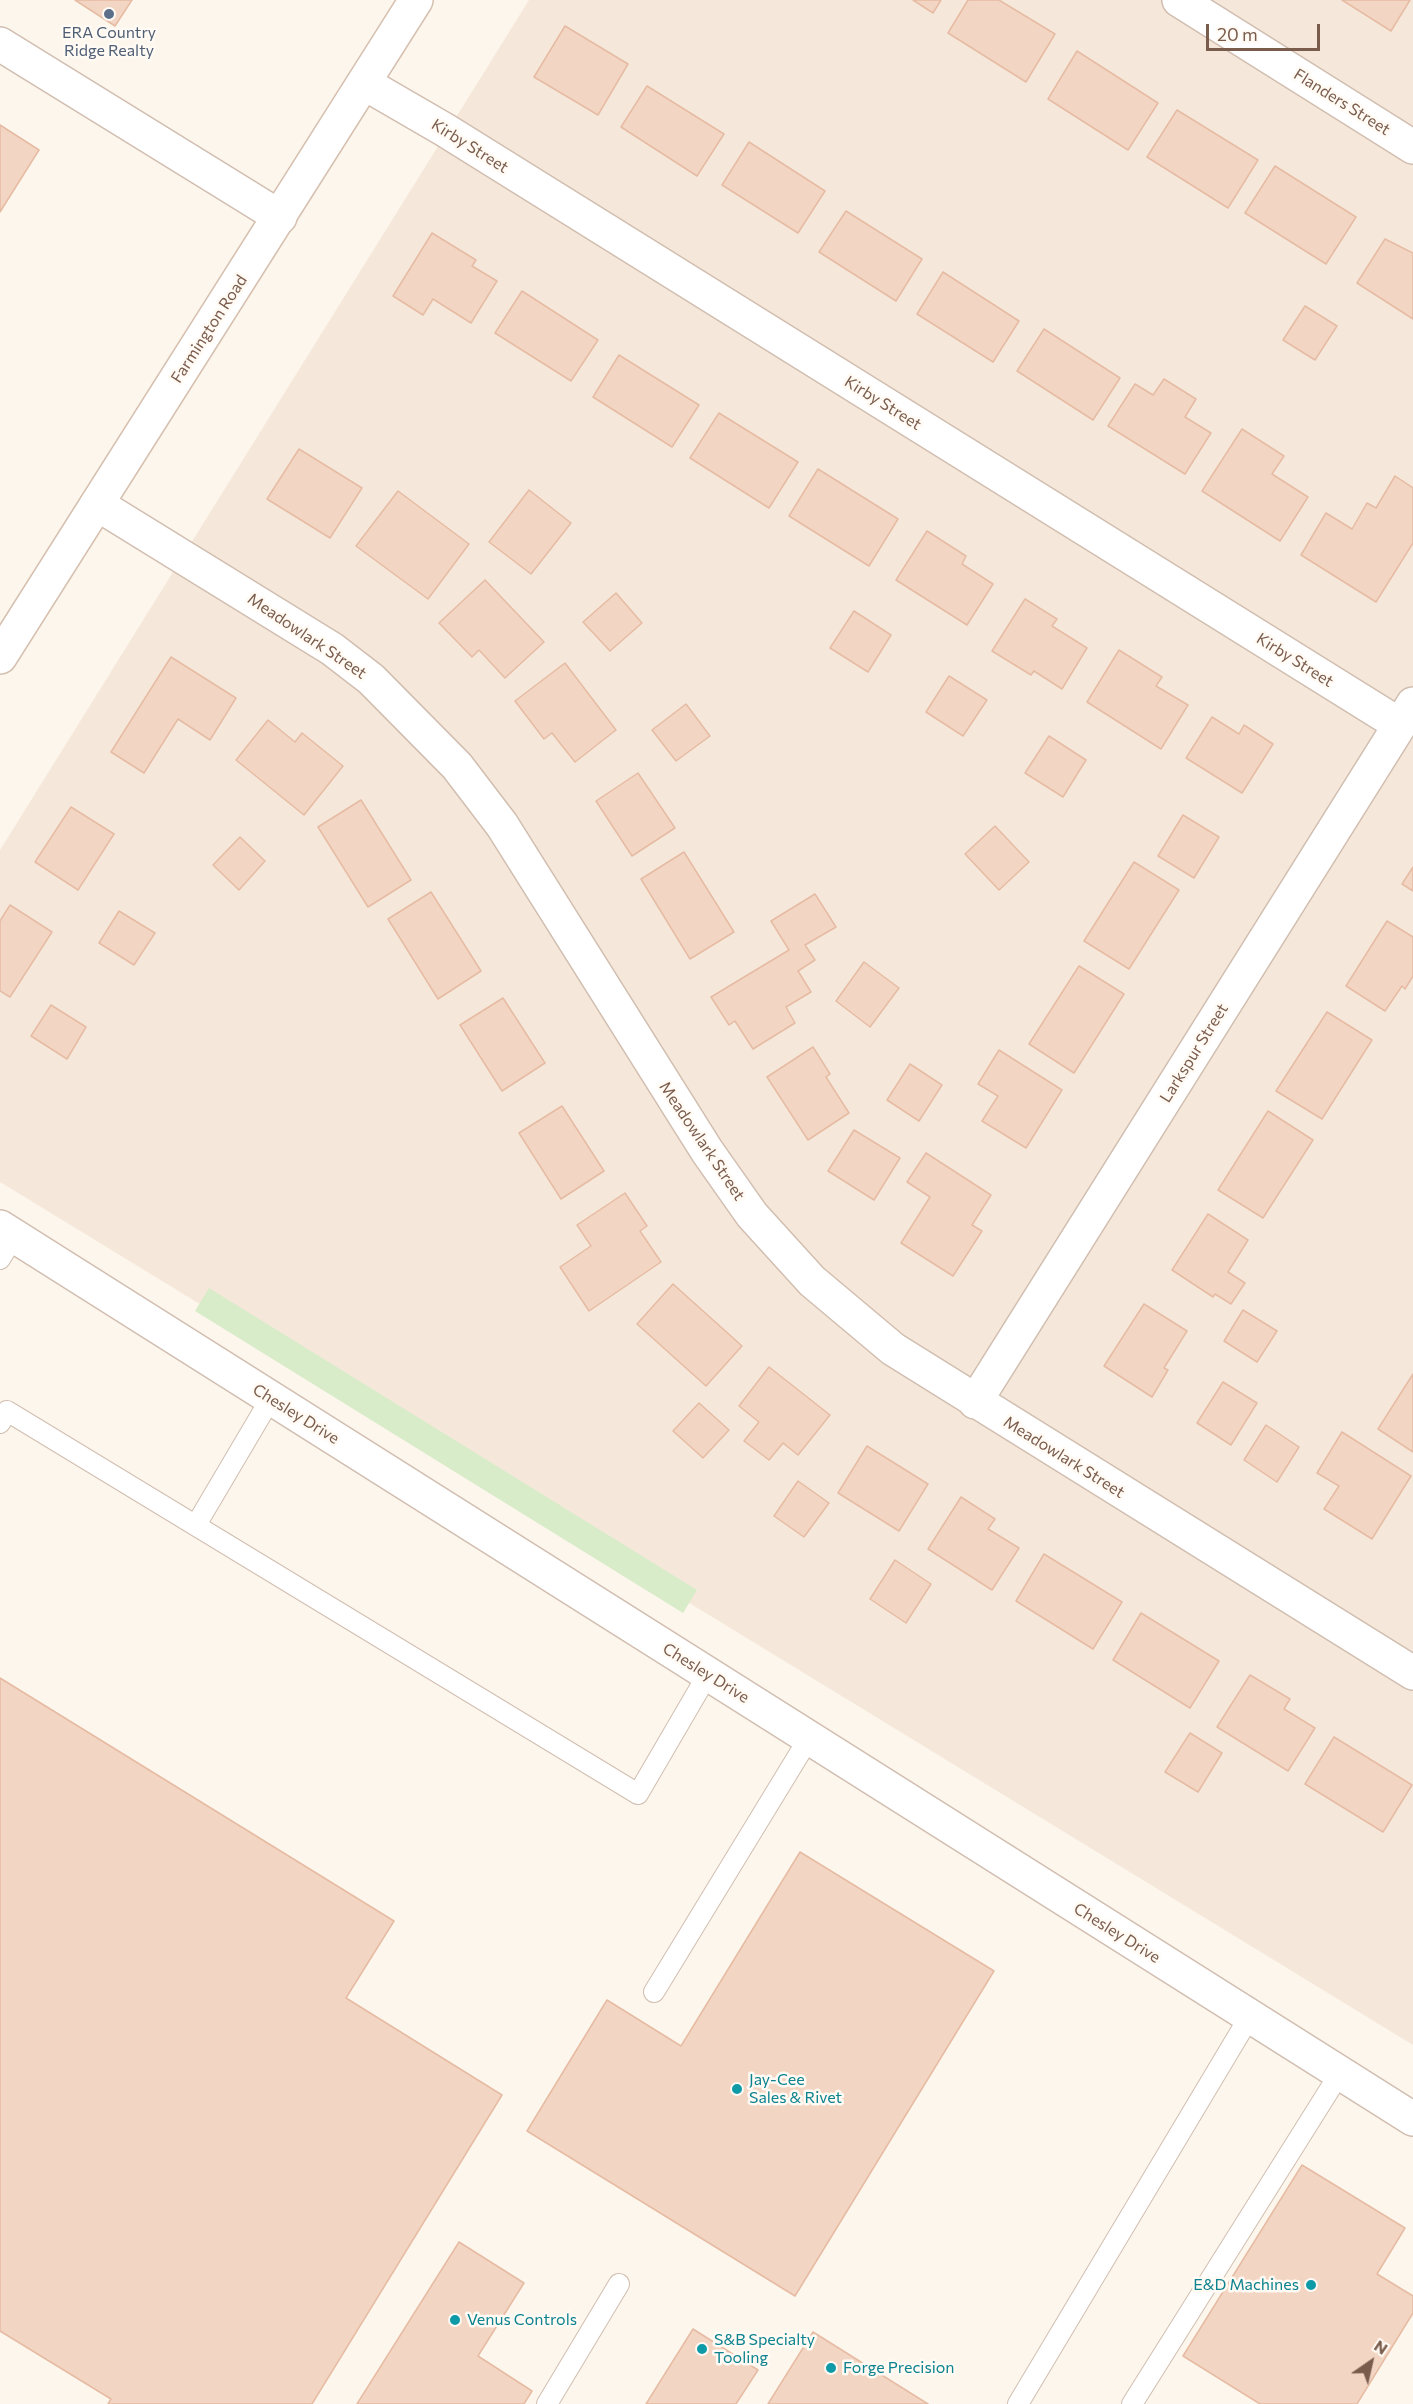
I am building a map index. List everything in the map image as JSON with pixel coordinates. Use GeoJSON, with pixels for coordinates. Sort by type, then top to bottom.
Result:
{"type":"FeatureCollection","features":[{"type":"Feature","properties":{"kind":"street","name":"Farmington Road"},"geometry":{"type":"LineString","coordinates":[[0,657],[416,0]]}},
{"type":"Feature","properties":{"kind":"street","name":"Flanders Street"},"geometry":{"type":"LineString","coordinates":[[1179,0],[1413,147]]}},
{"type":"Feature","properties":{"kind":"street"},"geometry":{"type":"LineString","coordinates":[[0,44],[280,217]]}},
{"type":"Feature","properties":{"kind":"street","name":"Kirby Street"},"geometry":{"type":"LineString","coordinates":[[364,83],[1406,715]]}},
{"type":"Feature","properties":{"kind":"street","name":"Meadowlark Street"},"geometry":{"type":"LineString","coordinates":[[97,504],[332,649],[371,679],[457,766],[502,825],[646,1056],[752,1215],[812,1281],[893,1349],[975,1402],[1408,1660]]}},
{"type":"Feature","properties":{"kind":"street","name":"Larkspur Street"},"geometry":{"type":"LineString","coordinates":[[975,1402],[1406,715]]}},
{"type":"Feature","properties":{"kind":"street","name":"Chesley Drive"},"geometry":{"type":"LineString","coordinates":[[5,1241],[272,1398],[1413,2119]]}},
{"type":"Feature","properties":{"kind":"lane"},"geometry":{"type":"LineString","coordinates":[[196,1525],[272,1398]]}},
{"type":"Feature","properties":{"kind":"lane"},"geometry":{"type":"LineString","coordinates":[[0,1423],[7,1411],[638,1794],[708,1674]]}},
{"type":"Feature","properties":{"kind":"lane"},"geometry":{"type":"LineString","coordinates":[[654,1992],[809,1738]]}},
{"type":"Feature","properties":{"kind":"lane"},"geometry":{"type":"LineString","coordinates":[[1018,2404],[1250,2016]]}},
{"type":"Feature","properties":{"kind":"lane"},"geometry":{"type":"LineString","coordinates":[[1132,2404],[1340,2073]]}},
{"type":"Feature","properties":{"kind":"lane"},"geometry":{"type":"LineString","coordinates":[[547,2404],[619,2284]]}},
{"type":"Feature","properties":{"kind":"shaded area"},"geometry":{"type":"Polygon","coordinates":[[[529,0],[1413,0],[1413,2045],[0,1182],[0,850],[529,0]]]}},
{"type":"Feature","properties":{"kind":"green space"},"geometry":{"type":"Polygon","coordinates":[[[209,1288],[697,1590],[683,1613],[195,1311],[209,1288]]]}},
{"type":"Feature","properties":{"kind":"building","name":"ERA Country Ridge Realty"},"geometry":{"type":"Polygon","coordinates":[[[75,0],[132,0],[115,26],[75,0]]]}},
{"type":"Feature","properties":{"kind":"building"},"geometry":{"type":"Polygon","coordinates":[[[913,0],[941,0],[933,13],[913,0]]]}},
{"type":"Feature","properties":{"kind":"building"},"geometry":{"type":"Polygon","coordinates":[[[968,0],[999,0],[1055,34],[1026,82],[948,33],[968,0]]]}},
{"type":"Feature","properties":{"kind":"building"},"geometry":{"type":"Polygon","coordinates":[[[1342,0],[1410,0],[1391,31],[1342,0]]]}},
{"type":"Feature","properties":{"kind":"building"},"geometry":{"type":"Polygon","coordinates":[[[565,26],[628,64],[598,115],[534,77],[565,26]]]}},
{"type":"Feature","properties":{"kind":"building"},"geometry":{"type":"Polygon","coordinates":[[[1077,51],[1158,103],[1128,150],[1048,99],[1077,51]]]}},
{"type":"Feature","properties":{"kind":"building"},"geometry":{"type":"Polygon","coordinates":[[[647,86],[724,134],[697,176],[621,127],[647,86]]]}},
{"type":"Feature","properties":{"kind":"building"},"geometry":{"type":"Polygon","coordinates":[[[1177,110],[1258,160],[1228,208],[1147,157],[1177,110]]]}},
{"type":"Feature","properties":{"kind":"building"},"geometry":{"type":"Polygon","coordinates":[[[0,125],[39,150],[0,212],[0,125]]]}},
{"type":"Feature","properties":{"kind":"building"},"geometry":{"type":"Polygon","coordinates":[[[749,142],[825,191],[798,233],[722,185],[749,142]]]}},
{"type":"Feature","properties":{"kind":"building"},"geometry":{"type":"Polygon","coordinates":[[[1275,166],[1356,217],[1326,264],[1245,213],[1275,166]]]}},
{"type":"Feature","properties":{"kind":"building"},"geometry":{"type":"Polygon","coordinates":[[[846,211],[922,259],[896,301],[819,252],[846,211]]]}},
{"type":"Feature","properties":{"kind":"building"},"geometry":{"type":"Polygon","coordinates":[[[432,233],[476,260],[472,266],[497,281],[471,323],[433,299],[423,315],[393,296],[432,233]]]}},
{"type":"Feature","properties":{"kind":"building"},"geometry":{"type":"Polygon","coordinates":[[[1385,239],[1413,253],[1413,319],[1357,283],[1385,239]]]}},
{"type":"Feature","properties":{"kind":"building"},"geometry":{"type":"Polygon","coordinates":[[[943,272],[1019,321],[993,362],[917,314],[943,272]]]}},
{"type":"Feature","properties":{"kind":"building"},"geometry":{"type":"Polygon","coordinates":[[[522,291],[598,340],[571,381],[495,333],[522,291]]]}},
{"type":"Feature","properties":{"kind":"building"},"geometry":{"type":"Polygon","coordinates":[[[1305,306],[1337,326],[1315,360],[1283,340],[1305,306]]]}},
{"type":"Feature","properties":{"kind":"building"},"geometry":{"type":"Polygon","coordinates":[[[1044,329],[1120,378],[1093,420],[1017,371],[1044,329]]]}},
{"type":"Feature","properties":{"kind":"building"},"geometry":{"type":"Polygon","coordinates":[[[619,355],[699,405],[672,447],[593,397],[619,355]]]}},
{"type":"Feature","properties":{"kind":"building"},"geometry":{"type":"Polygon","coordinates":[[[1164,379],[1196,399],[1185,417],[1211,433],[1185,474],[1108,426],[1135,384],[1153,395],[1164,379]]]}},
{"type":"Feature","properties":{"kind":"building"},"geometry":{"type":"Polygon","coordinates":[[[719,413],[798,462],[769,508],[690,458],[719,413]]]}},
{"type":"Feature","properties":{"kind":"building"},"geometry":{"type":"Polygon","coordinates":[[[1242,429],[1284,456],[1272,474],[1308,497],[1280,541],[1202,491],[1242,429]]]}},
{"type":"Feature","properties":{"kind":"building"},"geometry":{"type":"Polygon","coordinates":[[[299,449],[362,488],[330,538],[267,499],[299,449]]]}},
{"type":"Feature","properties":{"kind":"building"},"geometry":{"type":"Polygon","coordinates":[[[818,469],[898,519],[869,566],[789,516],[818,469]]]}},
{"type":"Feature","properties":{"kind":"building"},"geometry":{"type":"Polygon","coordinates":[[[1395,476],[1413,488],[1413,543],[1376,602],[1301,555],[1326,513],[1352,529],[1367,503],[1376,508],[1395,476]]]}},
{"type":"Feature","properties":{"kind":"building"},"geometry":{"type":"Polygon","coordinates":[[[529,490],[571,523],[531,574],[489,542],[529,490]]]}},
{"type":"Feature","properties":{"kind":"building"},"geometry":{"type":"Polygon","coordinates":[[[398,491],[469,544],[428,599],[356,546],[398,491]]]}},
{"type":"Feature","properties":{"kind":"building"},"geometry":{"type":"Polygon","coordinates":[[[927,531],[966,556],[962,564],[993,584],[967,625],[896,580],[927,531]]]}},
{"type":"Feature","properties":{"kind":"building"},"geometry":{"type":"Polygon","coordinates":[[[485,580],[544,642],[505,678],[479,650],[472,657],[439,623],[485,580]]]}},
{"type":"Feature","properties":{"kind":"building"},"geometry":{"type":"Polygon","coordinates":[[[616,593],[642,623],[610,651],[583,622],[616,593]]]}},
{"type":"Feature","properties":{"kind":"building"},"geometry":{"type":"Polygon","coordinates":[[[1025,599],[1057,619],[1052,626],[1087,648],[1062,689],[1034,671],[1031,675],[992,651],[1025,599]]]}},
{"type":"Feature","properties":{"kind":"building"},"geometry":{"type":"Polygon","coordinates":[[[854,611],[891,635],[868,672],[830,648],[854,611]]]}},
{"type":"Feature","properties":{"kind":"building"},"geometry":{"type":"Polygon","coordinates":[[[1119,650],[1162,677],[1156,686],[1188,705],[1161,749],[1087,702],[1119,650]]]}},
{"type":"Feature","properties":{"kind":"building"},"geometry":{"type":"Polygon","coordinates":[[[171,657],[236,698],[210,740],[178,719],[144,773],[111,752],[171,657]]]}},
{"type":"Feature","properties":{"kind":"building"},"geometry":{"type":"Polygon","coordinates":[[[565,663],[616,730],[575,762],[552,733],[544,739],[515,701],[565,663]]]}},
{"type":"Feature","properties":{"kind":"building"},"geometry":{"type":"Polygon","coordinates":[[[949,676],[987,700],[963,736],[926,712],[949,676]]]}},
{"type":"Feature","properties":{"kind":"building"},"geometry":{"type":"Polygon","coordinates":[[[686,704],[710,736],[676,761],[652,730],[686,704]]]}},
{"type":"Feature","properties":{"kind":"building"},"geometry":{"type":"Polygon","coordinates":[[[1212,717],[1239,734],[1244,725],[1273,744],[1242,793],[1186,758],[1212,717]]]}},
{"type":"Feature","properties":{"kind":"building"},"geometry":{"type":"Polygon","coordinates":[[[268,720],[295,742],[302,733],[343,766],[304,815],[236,760],[268,720]]]}},
{"type":"Feature","properties":{"kind":"building"},"geometry":{"type":"Polygon","coordinates":[[[1049,736],[1086,760],[1063,797],[1025,773],[1049,736]]]}},
{"type":"Feature","properties":{"kind":"building"},"geometry":{"type":"Polygon","coordinates":[[[638,773],[675,828],[632,856],[596,801],[638,773]]]}},
{"type":"Feature","properties":{"kind":"building"},"geometry":{"type":"Polygon","coordinates":[[[361,800],[411,880],[368,907],[318,827],[361,800]]]}},
{"type":"Feature","properties":{"kind":"building"},"geometry":{"type":"Polygon","coordinates":[[[71,807],[114,834],[78,890],[35,862],[71,807]]]}},
{"type":"Feature","properties":{"kind":"building"},"geometry":{"type":"Polygon","coordinates":[[[1183,815],[1219,837],[1194,878],[1158,856],[1183,815]]]}},
{"type":"Feature","properties":{"kind":"building"},"geometry":{"type":"Polygon","coordinates":[[[995,826],[1029,862],[999,890],[965,854],[995,826]]]}},
{"type":"Feature","properties":{"kind":"building"},"geometry":{"type":"Polygon","coordinates":[[[240,837],[265,861],[239,890],[213,865],[240,837]]]}},
{"type":"Feature","properties":{"kind":"building"},"geometry":{"type":"Polygon","coordinates":[[[684,852],[734,932],[690,959],[641,879],[684,852]]]}},
{"type":"Feature","properties":{"kind":"building"},"geometry":{"type":"Polygon","coordinates":[[[1134,862],[1179,890],[1129,969],[1084,941],[1134,862]]]}},
{"type":"Feature","properties":{"kind":"building"},"geometry":{"type":"Polygon","coordinates":[[[1413,867],[1413,891],[1402,884],[1413,867]]]}},
{"type":"Feature","properties":{"kind":"building"},"geometry":{"type":"Polygon","coordinates":[[[431,892],[481,971],[438,999],[388,919],[431,892]]]}},
{"type":"Feature","properties":{"kind":"building"},"geometry":{"type":"Polygon","coordinates":[[[815,894],[836,927],[805,945],[815,960],[798,971],[811,992],[786,1007],[795,1023],[753,1049],[735,1021],[729,1025],[711,997],[789,950],[771,921],[815,894]]]}},
{"type":"Feature","properties":{"kind":"building"},"geometry":{"type":"Polygon","coordinates":[[[10,905],[52,932],[10,997],[0,991],[0,921],[10,905]]]}},
{"type":"Feature","properties":{"kind":"building"},"geometry":{"type":"Polygon","coordinates":[[[119,911],[155,933],[134,965],[99,943],[119,911]]]}},
{"type":"Feature","properties":{"kind":"building"},"geometry":{"type":"Polygon","coordinates":[[[1387,921],[1413,937],[1413,976],[1405,989],[1402,986],[1385,1011],[1346,986],[1387,921]]]}},
{"type":"Feature","properties":{"kind":"building"},"geometry":{"type":"Polygon","coordinates":[[[864,962],[899,988],[870,1027],[836,1001],[864,962]]]}},
{"type":"Feature","properties":{"kind":"building"},"geometry":{"type":"Polygon","coordinates":[[[1079,966],[1124,994],[1074,1073],[1029,1044],[1079,966]]]}},
{"type":"Feature","properties":{"kind":"building"},"geometry":{"type":"Polygon","coordinates":[[[503,998],[545,1063],[502,1091],[460,1025],[503,998]]]}},
{"type":"Feature","properties":{"kind":"building"},"geometry":{"type":"Polygon","coordinates":[[[51,1005],[86,1027],[67,1059],[31,1036],[51,1005]]]}},
{"type":"Feature","properties":{"kind":"building"},"geometry":{"type":"Polygon","coordinates":[[[1327,1012],[1372,1040],[1322,1119],[1276,1091],[1327,1012]]]}},
{"type":"Feature","properties":{"kind":"building"},"geometry":{"type":"Polygon","coordinates":[[[813,1047],[830,1074],[826,1077],[849,1113],[808,1140],[767,1077],[813,1047]]]}},
{"type":"Feature","properties":{"kind":"building"},"geometry":{"type":"Polygon","coordinates":[[[999,1050],[1062,1090],[1026,1148],[982,1121],[998,1096],[978,1084],[999,1050]]]}},
{"type":"Feature","properties":{"kind":"building"},"geometry":{"type":"Polygon","coordinates":[[[910,1064],[942,1085],[919,1121],[887,1100],[910,1064]]]}},
{"type":"Feature","properties":{"kind":"building"},"geometry":{"type":"Polygon","coordinates":[[[562,1106],[604,1171],[561,1199],[519,1133],[562,1106]]]}},
{"type":"Feature","properties":{"kind":"building"},"geometry":{"type":"Polygon","coordinates":[[[1268,1111],[1313,1140],[1263,1218],[1218,1190],[1268,1111]]]}},
{"type":"Feature","properties":{"kind":"building"},"geometry":{"type":"Polygon","coordinates":[[[854,1130],[900,1158],[874,1200],[828,1171],[854,1130]]]}},
{"type":"Feature","properties":{"kind":"building"},"geometry":{"type":"Polygon","coordinates":[[[926,1153],[991,1195],[972,1225],[982,1231],[953,1276],[901,1243],[930,1197],[907,1182],[926,1153]]]}},
{"type":"Feature","properties":{"kind":"building"},"geometry":{"type":"Polygon","coordinates":[[[625,1193],[647,1226],[640,1231],[661,1262],[589,1311],[560,1267],[591,1246],[577,1225],[625,1193]]]}},
{"type":"Feature","properties":{"kind":"building"},"geometry":{"type":"Polygon","coordinates":[[[1208,1214],[1248,1240],[1228,1272],[1245,1283],[1231,1304],[1215,1294],[1213,1297],[1172,1270],[1208,1214]]]}},
{"type":"Feature","properties":{"kind":"building"},"geometry":{"type":"Polygon","coordinates":[[[673,1284],[742,1346],[706,1386],[637,1324],[673,1284]]]}},
{"type":"Feature","properties":{"kind":"building"},"geometry":{"type":"Polygon","coordinates":[[[1144,1304],[1187,1331],[1164,1368],[1168,1370],[1152,1397],[1104,1366],[1144,1304]]]}},
{"type":"Feature","properties":{"kind":"building"},"geometry":{"type":"Polygon","coordinates":[[[1243,1310],[1277,1331],[1257,1362],[1224,1341],[1243,1310]]]}},
{"type":"Feature","properties":{"kind":"building"},"geometry":{"type":"Polygon","coordinates":[[[769,1367],[830,1415],[798,1455],[783,1443],[769,1460],[744,1441],[759,1422],[739,1406],[769,1367]]]}},
{"type":"Feature","properties":{"kind":"building"},"geometry":{"type":"Polygon","coordinates":[[[1413,1374],[1413,1452],[1378,1429],[1413,1374]]]}},
{"type":"Feature","properties":{"kind":"building"},"geometry":{"type":"Polygon","coordinates":[[[1223,1382],[1257,1403],[1231,1445],[1197,1423],[1223,1382]]]}},
{"type":"Feature","properties":{"kind":"building"},"geometry":{"type":"Polygon","coordinates":[[[699,1403],[729,1430],[703,1458],[673,1431],[699,1403]]]}},
{"type":"Feature","properties":{"kind":"building"},"geometry":{"type":"Polygon","coordinates":[[[1266,1425],[1299,1447],[1277,1482],[1244,1460],[1266,1425]]]}},
{"type":"Feature","properties":{"kind":"building"},"geometry":{"type":"Polygon","coordinates":[[[1342,1432],[1411,1476],[1372,1539],[1324,1509],[1339,1486],[1317,1473],[1342,1432]]]}},
{"type":"Feature","properties":{"kind":"building"},"geometry":{"type":"Polygon","coordinates":[[[867,1446],[928,1484],[899,1531],[838,1493],[867,1446]]]}},
{"type":"Feature","properties":{"kind":"building"},"geometry":{"type":"Polygon","coordinates":[[[798,1481],[829,1503],[804,1537],[774,1516],[798,1481]]]}},
{"type":"Feature","properties":{"kind":"building"},"geometry":{"type":"Polygon","coordinates":[[[961,1497],[995,1519],[988,1529],[1019,1548],[992,1590],[928,1549],[961,1497]]]}},
{"type":"Feature","properties":{"kind":"building"},"geometry":{"type":"Polygon","coordinates":[[[1044,1554],[1122,1602],[1093,1649],[1016,1601],[1044,1554]]]}},
{"type":"Feature","properties":{"kind":"building"},"geometry":{"type":"Polygon","coordinates":[[[895,1560],[931,1584],[906,1623],[870,1599],[895,1560]]]}},
{"type":"Feature","properties":{"kind":"building"},"geometry":{"type":"Polygon","coordinates":[[[1141,1613],[1219,1661],[1190,1708],[1113,1660],[1141,1613]]]}},
{"type":"Feature","properties":{"kind":"building"},"geometry":{"type":"Polygon","coordinates":[[[1250,1675],[1290,1699],[1284,1709],[1315,1728],[1288,1771],[1217,1727],[1250,1675]]]}},
{"type":"Feature","properties":{"kind":"building"},"geometry":{"type":"Polygon","coordinates":[[[0,1678],[394,1921],[346,1998],[502,2095],[312,2404],[108,2404],[111,2399],[0,2331],[0,1678]]]}},
{"type":"Feature","properties":{"kind":"building"},"geometry":{"type":"Polygon","coordinates":[[[1190,1733],[1222,1753],[1198,1792],[1165,1772],[1190,1733]]]}},
{"type":"Feature","properties":{"kind":"building"},"geometry":{"type":"Polygon","coordinates":[[[1334,1737],[1412,1785],[1383,1832],[1305,1784],[1334,1737]]]}},
{"type":"Feature","properties":{"kind":"building","name":"Jay-Cee Sales & Rivet"},"geometry":{"type":"Polygon","coordinates":[[[800,1852],[994,1971],[795,2296],[527,2131],[607,2000],[681,2046],[800,1852]]]}},
{"type":"Feature","properties":{"kind":"building","name":"E&D Machines"},"geometry":{"type":"Polygon","coordinates":[[[1302,2165],[1405,2228],[1377,2274],[1413,2296],[1413,2313],[1357,2404],[1260,2404],[1183,2356],[1302,2165]]]}},
{"type":"Feature","properties":{"kind":"building","name":"Venus Controls"},"geometry":{"type":"Polygon","coordinates":[[[459,2242],[524,2283],[478,2356],[532,2391],[524,2404],[357,2404],[459,2242]]]}},
{"type":"Feature","properties":{"kind":"building","name":"S&B Specialty Tooling"},"geometry":{"type":"Polygon","coordinates":[[[693,2329],[758,2370],[736,2404],[646,2404],[693,2329]]]}},
{"type":"Feature","properties":{"kind":"building","name":"Forge Precision"},"geometry":{"type":"Polygon","coordinates":[[[813,2332],[928,2404],[768,2404],[813,2332]]]}},
{"type":"Feature","properties":{"kind":"place","name":"ERA Country Ridge Realty"},"geometry":{"type":"Point","coordinates":[109,14]}},
{"type":"Feature","properties":{"kind":"place","name":"Jay-Cee Sales & Rivet"},"geometry":{"type":"Point","coordinates":[737,2089]}},
{"type":"Feature","properties":{"kind":"place","name":"E&D Machines"},"geometry":{"type":"Point","coordinates":[1311,2285]}},
{"type":"Feature","properties":{"kind":"place","name":"Venus Controls"},"geometry":{"type":"Point","coordinates":[455,2320]}},
{"type":"Feature","properties":{"kind":"place","name":"S&B Specialty Tooling"},"geometry":{"type":"Point","coordinates":[702,2349]}},
{"type":"Feature","properties":{"kind":"place","name":"Forge Precision"},"geometry":{"type":"Point","coordinates":[831,2368]}}]}
